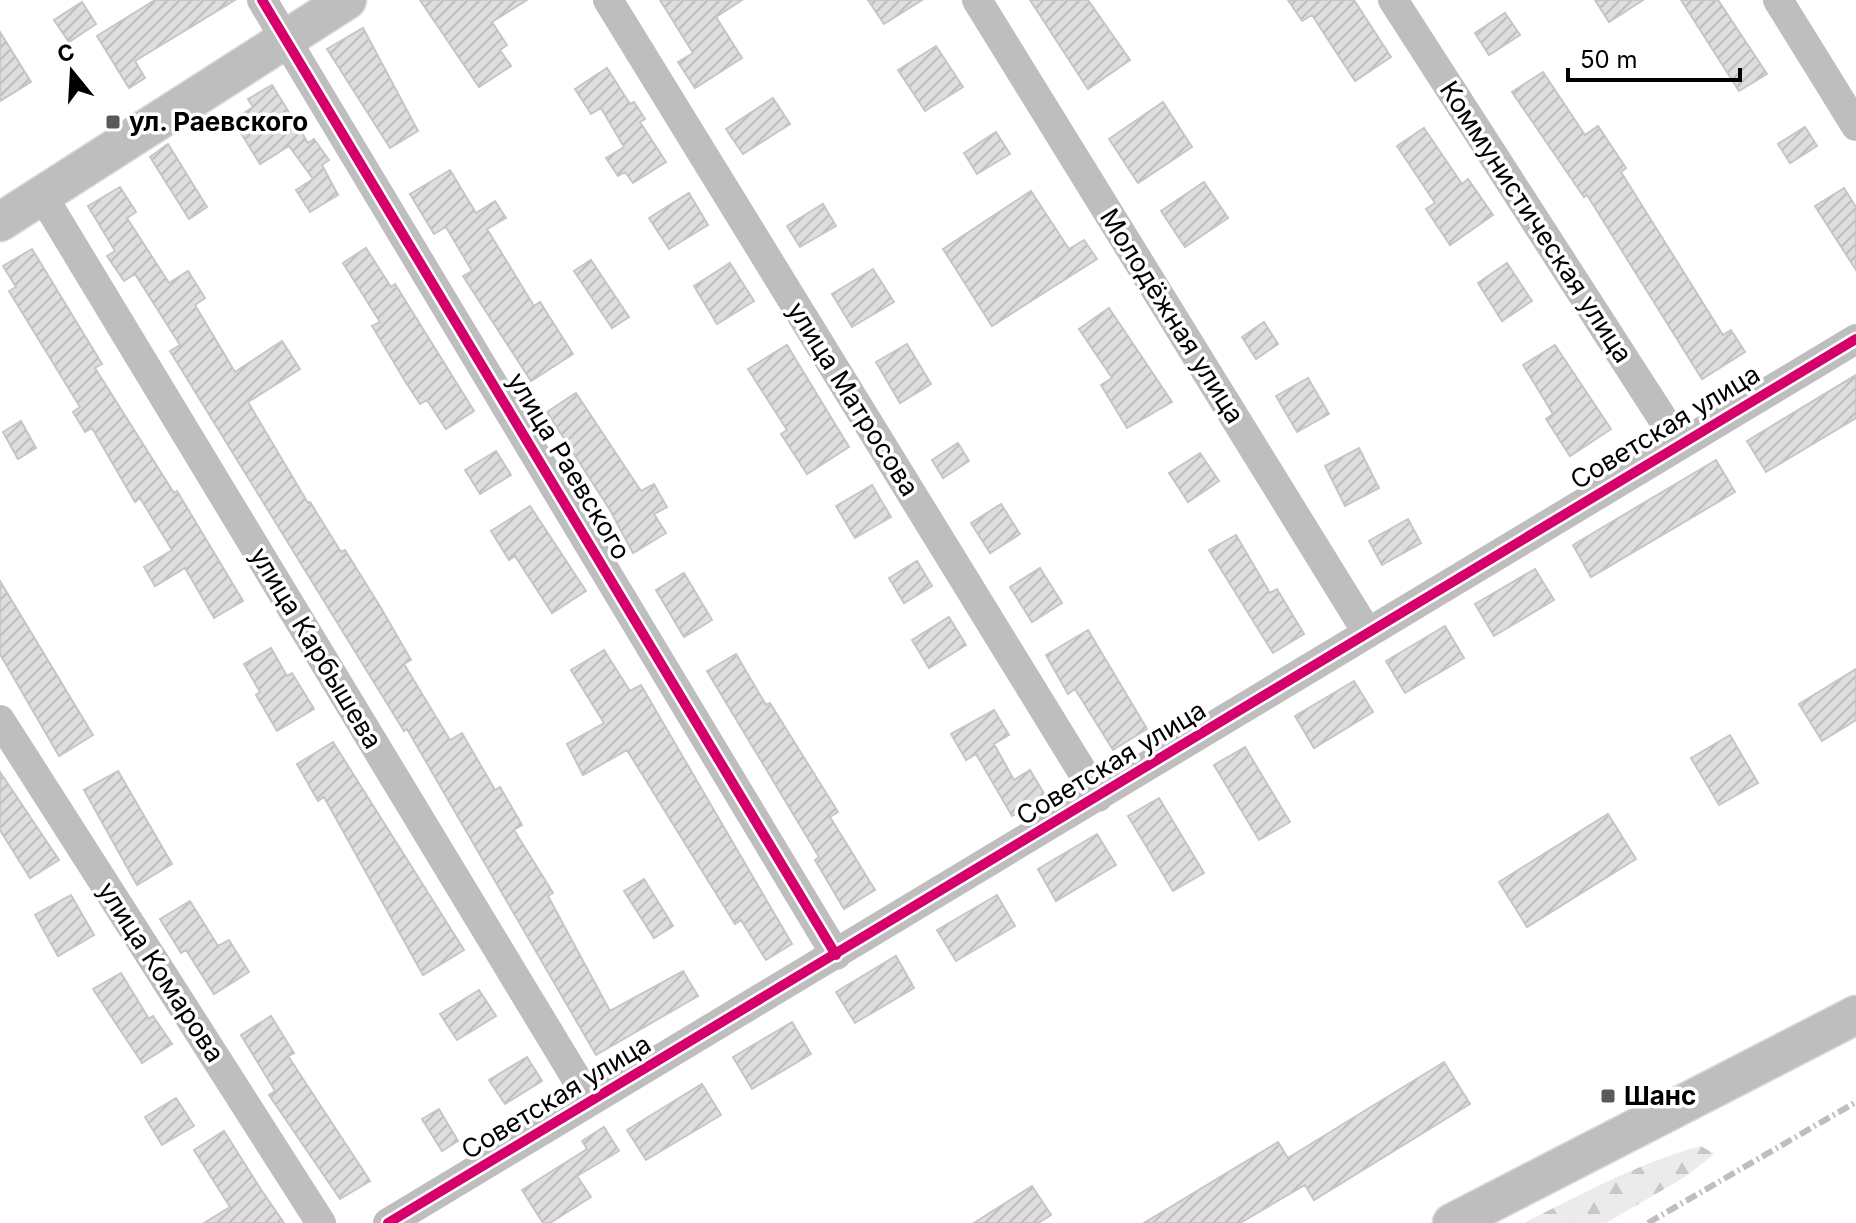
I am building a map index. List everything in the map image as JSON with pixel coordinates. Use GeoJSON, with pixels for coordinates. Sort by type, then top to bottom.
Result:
{"type":"FeatureCollection","features":[{"type":"Feature","properties":{"kind":"main road"},"geometry":{"type":"LineString","coordinates":[[0,222],[347,0]]}},
{"type":"Feature","properties":{"kind":"main road"},"geometry":{"type":"LineString","coordinates":[[1452,1223],[1856,1015]]}},
{"type":"Feature","properties":{"kind":"street","name":"улица Раевского"},"geometry":{"type":"LineString","coordinates":[[262,0],[836,955]]}},
{"type":"Feature","properties":{"kind":"street","name":"улица Матросова"},"geometry":{"type":"LineString","coordinates":[[608,0],[1098,797]]}},
{"type":"Feature","properties":{"kind":"street","name":"Молодёжная улица"},"geometry":{"type":"LineString","coordinates":[[977,0],[1367,632]]}},
{"type":"Feature","properties":{"kind":"street","name":"Коммунистическая улица"},"geometry":{"type":"LineString","coordinates":[[1393,0],[1679,444]]}},
{"type":"Feature","properties":{"kind":"street"},"geometry":{"type":"LineString","coordinates":[[1778,0],[1856,126]]}},
{"type":"Feature","properties":{"kind":"street","name":"улица Карбышева"},"geometry":{"type":"LineString","coordinates":[[42,195],[590,1101]]}},
{"type":"Feature","properties":{"kind":"street","name":"Советская улица"},"geometry":{"type":"LineString","coordinates":[[388,1223],[1856,339]]}},
{"type":"Feature","properties":{"kind":"street","name":"улица Комарова"},"geometry":{"type":"LineString","coordinates":[[0,720],[321,1223]]}},
{"type":"Feature","properties":{"kind":"green space"},"geometry":{"type":"Polygon","coordinates":[[[1701,1146],[1714,1154],[1685,1177],[1606,1223],[1524,1223],[1633,1170],[1701,1146]]]}},
{"type":"Feature","properties":{"kind":"building"},"geometry":{"type":"Polygon","coordinates":[[[155,0],[235,0],[135,61],[145,78],[129,88],[97,36],[155,0]]]}},
{"type":"Feature","properties":{"kind":"building"},"geometry":{"type":"Polygon","coordinates":[[[420,0],[527,0],[492,22],[507,45],[500,50],[511,66],[479,87],[420,0]]]}},
{"type":"Feature","properties":{"kind":"building"},"geometry":{"type":"Polygon","coordinates":[[[660,0],[742,0],[716,17],[742,58],[695,88],[678,62],[693,53],[660,0]]]}},
{"type":"Feature","properties":{"kind":"building"},"geometry":{"type":"Polygon","coordinates":[[[868,0],[922,0],[884,24],[868,0]]]}},
{"type":"Feature","properties":{"kind":"building"},"geometry":{"type":"Polygon","coordinates":[[[1030,0],[1088,0],[1130,60],[1088,89],[1030,0]]]}},
{"type":"Feature","properties":{"kind":"building"},"geometry":{"type":"Polygon","coordinates":[[[1288,0],[1354,0],[1391,57],[1355,81],[1312,15],[1302,21],[1288,0]]]}},
{"type":"Feature","properties":{"kind":"building"},"geometry":{"type":"Polygon","coordinates":[[[1595,0],[1643,0],[1609,22],[1595,0]]]}},
{"type":"Feature","properties":{"kind":"building"},"geometry":{"type":"Polygon","coordinates":[[[1681,0],[1718,0],[1767,74],[1739,91],[1681,0]]]}},
{"type":"Feature","properties":{"kind":"building"},"geometry":{"type":"Polygon","coordinates":[[[82,2],[96,24],[69,42],[54,20],[82,2]]]}},
{"type":"Feature","properties":{"kind":"building"},"geometry":{"type":"Polygon","coordinates":[[[1505,13],[1520,35],[1489,55],[1475,33],[1505,13]]]}},
{"type":"Feature","properties":{"kind":"building"},"geometry":{"type":"Polygon","coordinates":[[[363,28],[418,131],[390,148],[327,49],[363,28]]]}},
{"type":"Feature","properties":{"kind":"building"},"geometry":{"type":"Polygon","coordinates":[[[0,32],[31,82],[0,101],[0,32]]]}},
{"type":"Feature","properties":{"kind":"building"},"geometry":{"type":"Polygon","coordinates":[[[936,46],[963,87],[925,111],[898,70],[936,46]]]}},
{"type":"Feature","properties":{"kind":"building"},"geometry":{"type":"Polygon","coordinates":[[[607,68],[630,104],[634,102],[645,119],[640,122],[666,162],[633,183],[625,172],[618,176],[606,158],[624,147],[601,108],[591,114],[575,89],[607,68]]]}},
{"type":"Feature","properties":{"kind":"building"},"geometry":{"type":"Polygon","coordinates":[[[1543,72],[1585,135],[1598,126],[1626,168],[1621,172],[1723,335],[1731,330],[1745,352],[1702,379],[1587,195],[1584,197],[1512,92],[1543,72]]]}},
{"type":"Feature","properties":{"kind":"building"},"geometry":{"type":"Polygon","coordinates":[[[272,85],[308,143],[314,139],[329,160],[322,165],[338,195],[310,212],[296,190],[313,179],[289,146],[260,164],[233,120],[253,107],[248,99],[272,85]]]}},
{"type":"Feature","properties":{"kind":"building"},"geometry":{"type":"Polygon","coordinates":[[[773,98],[790,124],[743,154],[726,129],[773,98]]]}},
{"type":"Feature","properties":{"kind":"building"},"geometry":{"type":"Polygon","coordinates":[[[1163,102],[1192,147],[1138,183],[1109,139],[1163,102]]]}},
{"type":"Feature","properties":{"kind":"building"},"geometry":{"type":"Polygon","coordinates":[[[1805,127],[1817,146],[1790,163],[1778,144],[1805,127]]]}},
{"type":"Feature","properties":{"kind":"building"},"geometry":{"type":"Polygon","coordinates":[[[1424,128],[1462,184],[1468,179],[1493,215],[1450,245],[1426,209],[1435,203],[1397,146],[1424,128]]]}},
{"type":"Feature","properties":{"kind":"building"},"geometry":{"type":"Polygon","coordinates":[[[996,132],[1010,154],[977,174],[964,153],[996,132]]]}},
{"type":"Feature","properties":{"kind":"building"},"geometry":{"type":"Polygon","coordinates":[[[168,144],[207,207],[189,219],[150,157],[168,144]]]}},
{"type":"Feature","properties":{"kind":"building"},"geometry":{"type":"Polygon","coordinates":[[[450,170],[476,213],[495,201],[506,218],[487,229],[534,306],[540,302],[573,354],[531,381],[463,276],[472,271],[446,227],[434,234],[410,194],[450,170]]]}},
{"type":"Feature","properties":{"kind":"building"},"geometry":{"type":"Polygon","coordinates":[[[1204,182],[1228,218],[1185,247],[1161,211],[1204,182]]]}},
{"type":"Feature","properties":{"kind":"building"},"geometry":{"type":"Polygon","coordinates":[[[120,187],[136,212],[127,218],[169,283],[188,271],[205,298],[195,305],[235,372],[282,341],[300,369],[248,402],[308,503],[341,552],[345,550],[381,608],[411,660],[404,664],[450,740],[462,733],[495,790],[500,787],[522,825],[514,830],[553,893],[548,896],[610,1011],[683,971],[698,996],[596,1055],[407,729],[404,731],[170,351],[180,345],[135,274],[124,281],[107,256],[115,251],[88,206],[120,187]]]}},
{"type":"Feature","properties":{"kind":"building"},"geometry":{"type":"Polygon","coordinates":[[[1844,188],[1856,207],[1856,270],[1815,206],[1844,188]]]}},
{"type":"Feature","properties":{"kind":"building"},"geometry":{"type":"Polygon","coordinates":[[[1031,191],[1069,249],[1084,240],[1097,259],[992,326],[943,249],[1031,191]]]}},
{"type":"Feature","properties":{"kind":"building"},"geometry":{"type":"Polygon","coordinates":[[[689,193],[708,225],[669,249],[649,218],[689,193]]]}},
{"type":"Feature","properties":{"kind":"building"},"geometry":{"type":"Polygon","coordinates":[[[823,204],[836,226],[800,247],[787,226],[823,204]]]}},
{"type":"Feature","properties":{"kind":"building"},"geometry":{"type":"Polygon","coordinates":[[[366,248],[391,287],[395,284],[474,411],[446,429],[427,400],[420,404],[405,381],[372,326],[380,322],[343,263],[366,248]]]}},
{"type":"Feature","properties":{"kind":"building"},"geometry":{"type":"Polygon","coordinates":[[[32,249],[102,364],[95,368],[174,493],[177,491],[243,601],[214,618],[185,568],[155,586],[144,567],[172,550],[140,498],[135,502],[92,428],[85,432],[73,412],[80,407],[9,291],[16,287],[3,266],[32,249]]]}},
{"type":"Feature","properties":{"kind":"building"},"geometry":{"type":"Polygon","coordinates":[[[591,260],[629,317],[612,328],[574,271],[591,260]]]}},
{"type":"Feature","properties":{"kind":"building"},"geometry":{"type":"Polygon","coordinates":[[[730,263],[754,301],[717,324],[694,286],[730,263]]]}},
{"type":"Feature","properties":{"kind":"building"},"geometry":{"type":"Polygon","coordinates":[[[1507,263],[1532,301],[1502,321],[1478,283],[1507,263]]]}},
{"type":"Feature","properties":{"kind":"building"},"geometry":{"type":"Polygon","coordinates":[[[873,269],[894,302],[852,327],[832,294],[873,269]]]}},
{"type":"Feature","properties":{"kind":"building"},"geometry":{"type":"Polygon","coordinates":[[[1109,308],[1172,402],[1127,428],[1101,385],[1112,378],[1079,329],[1109,308]]]}},
{"type":"Feature","properties":{"kind":"building"},"geometry":{"type":"Polygon","coordinates":[[[1264,322],[1278,344],[1256,359],[1242,337],[1264,322]]]}},
{"type":"Feature","properties":{"kind":"building"},"geometry":{"type":"Polygon","coordinates":[[[907,344],[931,384],[900,403],[876,362],[907,344]]]}},
{"type":"Feature","properties":{"kind":"building"},"geometry":{"type":"Polygon","coordinates":[[[787,345],[849,447],[807,474],[781,434],[787,430],[748,369],[787,345]]]}},
{"type":"Feature","properties":{"kind":"building"},"geometry":{"type":"Polygon","coordinates":[[[1555,345],[1611,429],[1570,456],[1546,419],[1553,414],[1523,365],[1555,345]]]}},
{"type":"Feature","properties":{"kind":"building"},"geometry":{"type":"Polygon","coordinates":[[[1856,375],[1856,418],[1766,472],[1747,441],[1856,375]]]}},
{"type":"Feature","properties":{"kind":"building"},"geometry":{"type":"Polygon","coordinates":[[[1308,378],[1329,414],[1297,432],[1276,396],[1308,378]]]}},
{"type":"Feature","properties":{"kind":"building"},"geometry":{"type":"Polygon","coordinates":[[[576,393],[641,491],[654,484],[667,507],[654,514],[666,533],[633,553],[610,510],[547,412],[576,393]]]}},
{"type":"Feature","properties":{"kind":"building"},"geometry":{"type":"Polygon","coordinates":[[[21,421],[36,448],[18,459],[3,432],[21,421]]]}},
{"type":"Feature","properties":{"kind":"building"},"geometry":{"type":"Polygon","coordinates":[[[958,443],[969,461],[943,478],[932,460],[958,443]]]}},
{"type":"Feature","properties":{"kind":"building"},"geometry":{"type":"Polygon","coordinates":[[[1359,448],[1379,488],[1345,506],[1325,466],[1359,448]]]}},
{"type":"Feature","properties":{"kind":"building"},"geometry":{"type":"Polygon","coordinates":[[[496,451],[511,475],[480,494],[465,470],[496,451]]]}},
{"type":"Feature","properties":{"kind":"building"},"geometry":{"type":"Polygon","coordinates":[[[1200,453],[1219,481],[1188,502],[1169,473],[1200,453]]]}},
{"type":"Feature","properties":{"kind":"building"},"geometry":{"type":"Polygon","coordinates":[[[1716,460],[1735,492],[1591,577],[1573,545],[1716,460]]]}},
{"type":"Feature","properties":{"kind":"building"},"geometry":{"type":"Polygon","coordinates":[[[872,485],[891,517],[855,538],[836,506],[872,485]]]}},
{"type":"Feature","properties":{"kind":"building"},"geometry":{"type":"Polygon","coordinates":[[[1001,504],[1020,534],[990,553],[971,523],[1001,504]]]}},
{"type":"Feature","properties":{"kind":"building"},"geometry":{"type":"Polygon","coordinates":[[[530,506],[586,591],[552,613],[515,556],[509,560],[491,531],[530,506]]]}},
{"type":"Feature","properties":{"kind":"building"},"geometry":{"type":"Polygon","coordinates":[[[1408,519],[1421,543],[1382,565],[1369,541],[1408,519]]]}},
{"type":"Feature","properties":{"kind":"building"},"geometry":{"type":"Polygon","coordinates":[[[1236,535],[1270,593],[1277,589],[1304,634],[1273,653],[1209,550],[1236,535]]]}},
{"type":"Feature","properties":{"kind":"building"},"geometry":{"type":"Polygon","coordinates":[[[917,561],[932,586],[904,603],[889,578],[917,561]]]}},
{"type":"Feature","properties":{"kind":"building"},"geometry":{"type":"Polygon","coordinates":[[[1040,568],[1062,603],[1032,622],[1010,587],[1040,568]]]}},
{"type":"Feature","properties":{"kind":"building"},"geometry":{"type":"Polygon","coordinates":[[[1535,569],[1554,600],[1494,636],[1475,604],[1535,569]]]}},
{"type":"Feature","properties":{"kind":"building"},"geometry":{"type":"Polygon","coordinates":[[[684,573],[712,620],[684,637],[656,590],[684,573]]]}},
{"type":"Feature","properties":{"kind":"building"},"geometry":{"type":"Polygon","coordinates":[[[0,581],[93,735],[59,756],[0,654],[0,581]]]}},
{"type":"Feature","properties":{"kind":"building"},"geometry":{"type":"Polygon","coordinates":[[[949,617],[966,645],[929,668],[912,640],[949,617]]]}},
{"type":"Feature","properties":{"kind":"building"},"geometry":{"type":"Polygon","coordinates":[[[1445,626],[1464,658],[1405,693],[1386,661],[1445,626]]]}},
{"type":"Feature","properties":{"kind":"building"},"geometry":{"type":"Polygon","coordinates":[[[1088,630],[1147,729],[1113,750],[1075,689],[1068,694],[1046,655],[1088,630]]]}},
{"type":"Feature","properties":{"kind":"building"},"geometry":{"type":"Polygon","coordinates":[[[271,648],[287,676],[292,673],[314,709],[277,731],[256,695],[260,692],[244,664],[271,648]]]}},
{"type":"Feature","properties":{"kind":"building"},"geometry":{"type":"Polygon","coordinates":[[[604,650],[630,691],[641,685],[792,944],[766,960],[741,920],[735,924],[627,750],[583,775],[567,744],[604,723],[571,670],[604,650]]]}},
{"type":"Feature","properties":{"kind":"building"},"geometry":{"type":"Polygon","coordinates":[[[736,654],[766,705],[770,703],[838,812],[830,817],[875,890],[844,909],[815,860],[819,857],[707,671],[736,654]]]}},
{"type":"Feature","properties":{"kind":"building"},"geometry":{"type":"Polygon","coordinates":[[[1856,669],[1856,720],[1822,741],[1799,704],[1856,669]]]}},
{"type":"Feature","properties":{"kind":"building"},"geometry":{"type":"Polygon","coordinates":[[[1354,681],[1373,712],[1314,748],[1295,716],[1354,681]]]}},
{"type":"Feature","properties":{"kind":"building"},"geometry":{"type":"Polygon","coordinates":[[[994,710],[1009,735],[994,744],[1014,780],[1030,770],[1046,797],[1012,816],[976,754],[966,760],[951,734],[994,710]]]}},
{"type":"Feature","properties":{"kind":"building"},"geometry":{"type":"Polygon","coordinates":[[[1730,735],[1758,783],[1719,805],[1691,758],[1730,735]]]}},
{"type":"Feature","properties":{"kind":"building"},"geometry":{"type":"Polygon","coordinates":[[[333,742],[464,950],[423,975],[324,797],[318,801],[297,764],[333,742]]]}},
{"type":"Feature","properties":{"kind":"building"},"geometry":{"type":"Polygon","coordinates":[[[1245,747],[1290,822],[1259,840],[1214,765],[1245,747]]]}},
{"type":"Feature","properties":{"kind":"building"},"geometry":{"type":"Polygon","coordinates":[[[118,771],[172,864],[137,885],[84,790],[118,771]]]}},
{"type":"Feature","properties":{"kind":"building"},"geometry":{"type":"Polygon","coordinates":[[[0,772],[59,860],[30,878],[0,830],[0,772]]]}},
{"type":"Feature","properties":{"kind":"building"},"geometry":{"type":"Polygon","coordinates":[[[1159,798],[1204,873],[1173,891],[1128,816],[1159,798]]]}},
{"type":"Feature","properties":{"kind":"building"},"geometry":{"type":"Polygon","coordinates":[[[1608,814],[1636,859],[1527,927],[1499,882],[1608,814]]]}},
{"type":"Feature","properties":{"kind":"building"},"geometry":{"type":"Polygon","coordinates":[[[1097,834],[1116,865],[1056,901],[1038,869],[1097,834]]]}},
{"type":"Feature","properties":{"kind":"building"},"geometry":{"type":"Polygon","coordinates":[[[644,879],[673,926],[654,938],[624,891],[644,879]]]}},
{"type":"Feature","properties":{"kind":"building"},"geometry":{"type":"Polygon","coordinates":[[[71,895],[94,935],[58,956],[35,915],[71,895]]]}},
{"type":"Feature","properties":{"kind":"building"},"geometry":{"type":"Polygon","coordinates":[[[997,895],[1015,926],[956,961],[937,930],[997,895]]]}},
{"type":"Feature","properties":{"kind":"building"},"geometry":{"type":"Polygon","coordinates":[[[190,901],[218,946],[229,940],[249,972],[214,994],[186,950],[181,953],[160,919],[190,901]]]}},
{"type":"Feature","properties":{"kind":"building"},"geometry":{"type":"Polygon","coordinates":[[[896,956],[914,988],[855,1023],[836,992],[896,956]]]}},
{"type":"Feature","properties":{"kind":"building"},"geometry":{"type":"Polygon","coordinates":[[[121,973],[149,1019],[153,1016],[172,1044],[142,1063],[93,989],[121,973]]]}},
{"type":"Feature","properties":{"kind":"building"},"geometry":{"type":"Polygon","coordinates":[[[479,990],[496,1016],[457,1040],[440,1014],[479,990]]]}},
{"type":"Feature","properties":{"kind":"building"},"geometry":{"type":"Polygon","coordinates":[[[271,1016],[294,1053],[288,1056],[370,1181],[340,1199],[269,1095],[275,1091],[241,1035],[271,1016]]]}},
{"type":"Feature","properties":{"kind":"building"},"geometry":{"type":"Polygon","coordinates":[[[792,1022],[811,1054],[752,1089],[733,1057],[792,1022]]]}},
{"type":"Feature","properties":{"kind":"building"},"geometry":{"type":"Polygon","coordinates":[[[527,1057],[542,1081],[505,1104],[489,1080],[527,1057]]]}},
{"type":"Feature","properties":{"kind":"building"},"geometry":{"type":"Polygon","coordinates":[[[1444,1062],[1470,1104],[1314,1200],[1305,1185],[1240,1223],[1144,1223],[1278,1142],[1288,1158],[1444,1062]]]}},
{"type":"Feature","properties":{"kind":"building"},"geometry":{"type":"Polygon","coordinates":[[[702,1084],[721,1115],[646,1160],[627,1130],[702,1084]]]}},
{"type":"Feature","properties":{"kind":"building"},"geometry":{"type":"Polygon","coordinates":[[[176,1098],[194,1126],[162,1145],[145,1117],[176,1098]]]}},
{"type":"Feature","properties":{"kind":"building"},"geometry":{"type":"Polygon","coordinates":[[[439,1109],[458,1141],[442,1151],[422,1119],[439,1109]]]}},
{"type":"Feature","properties":{"kind":"building"},"geometry":{"type":"Polygon","coordinates":[[[604,1127],[619,1151],[577,1176],[591,1197],[550,1223],[543,1223],[522,1190],[587,1149],[582,1141],[604,1127]]]}},
{"type":"Feature","properties":{"kind":"building"},"geometry":{"type":"Polygon","coordinates":[[[224,1131],[284,1223],[204,1223],[230,1207],[194,1150],[224,1131]]]}},
{"type":"Feature","properties":{"kind":"building"},"geometry":{"type":"Polygon","coordinates":[[[1032,1186],[1051,1215],[1038,1223],[974,1223],[1032,1186]]]}},
{"type":"Feature","properties":{"kind":"railway"},"geometry":{"type":"LineString","coordinates":[[1648,1223],[1856,1102]]}},
{"type":"Feature","properties":{"kind":"cycle path"},"geometry":{"type":"LineString","coordinates":[[262,0],[836,955]]}},
{"type":"Feature","properties":{"kind":"cycle path"},"geometry":{"type":"LineString","coordinates":[[388,1223],[1856,339]]}},
{"type":"Feature","properties":{"kind":"place","name":"ул. Раевского"},"geometry":{"type":"Point","coordinates":[113,122]}},
{"type":"Feature","properties":{"kind":"place","name":"Шанс"},"geometry":{"type":"Point","coordinates":[1608,1096]}}]}
